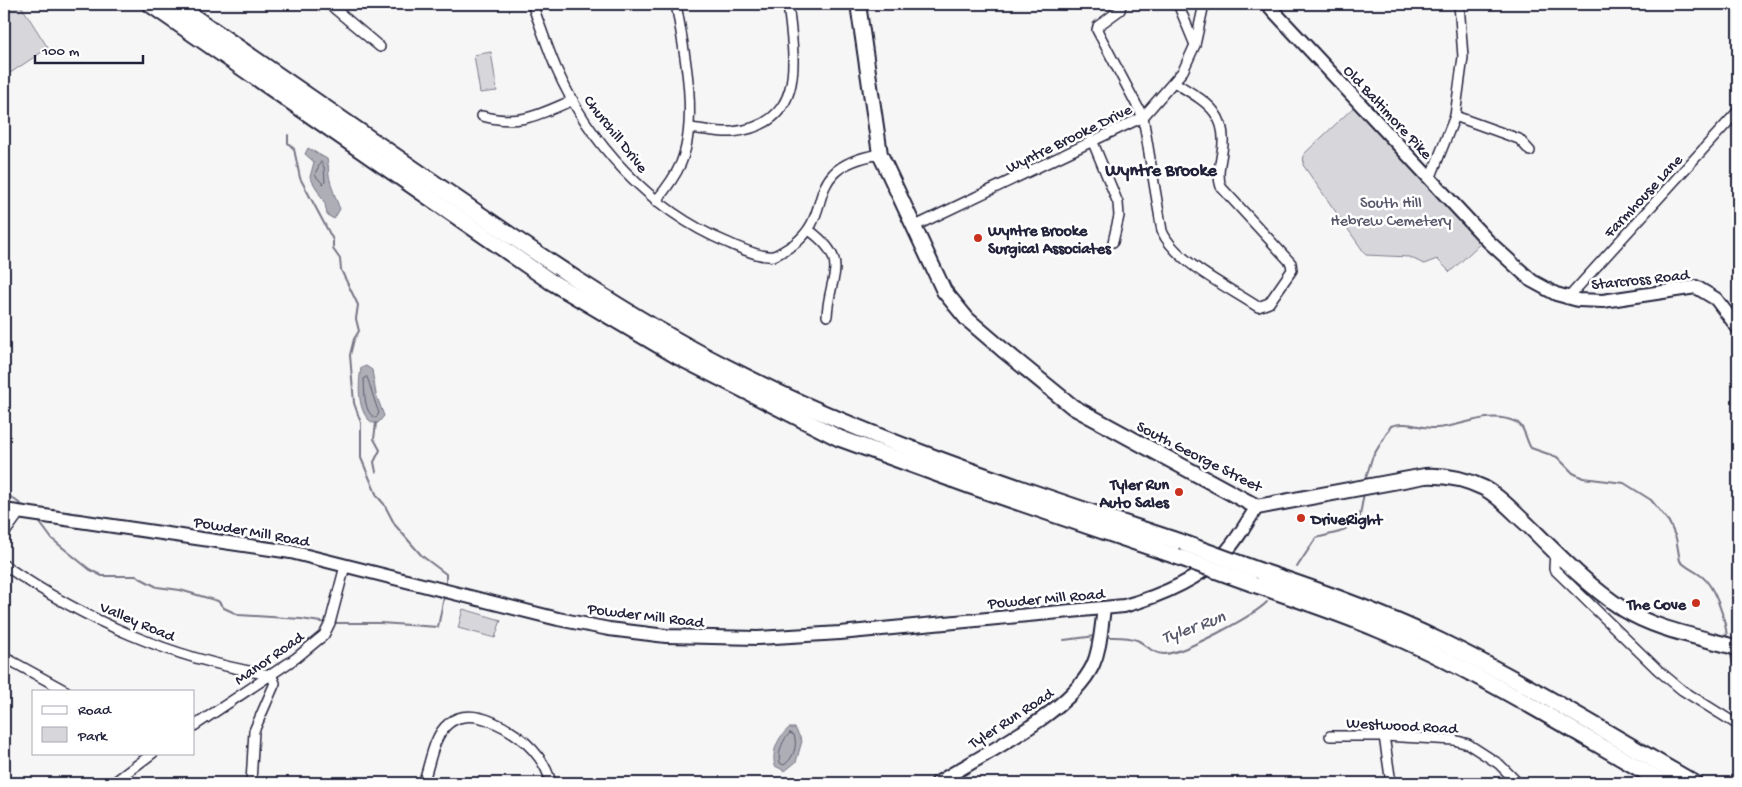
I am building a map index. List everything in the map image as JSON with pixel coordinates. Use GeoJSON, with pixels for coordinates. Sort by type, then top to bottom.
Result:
{"type":"FeatureCollection","features":[{"type":"Feature","properties":{"kind":"highway"},"geometry":{"type":"LineString","coordinates":[[150,4],[550,281],[679,358],[839,438],[996,495],[1181,550]]}},
{"type":"Feature","properties":{"kind":"highway"},"geometry":{"type":"LineString","coordinates":[[175,4],[546,261],[650,325],[726,367],[874,435],[1256,577],[1379,629],[1474,675],[1665,783]]}},
{"type":"Feature","properties":{"kind":"highway"},"geometry":{"type":"LineString","coordinates":[[1256,577],[1373,612],[1440,642],[1503,674],[1694,783]]}},
{"type":"Feature","properties":{"kind":"main road","name":"South George Street"},"geometry":{"type":"LineString","coordinates":[[858,4],[880,154],[937,276],[955,305],[967,319],[1073,407],[1256,507],[1440,475],[1469,482],[1486,489],[1499,498],[1554,550],[1625,610],[1655,624],[1737,647]]}},
{"type":"Feature","properties":{"kind":"street","name":"Churchill Drive"},"geometry":{"type":"LineString","coordinates":[[532,4],[556,67],[572,100],[601,142],[632,179],[656,201],[720,240],[757,253],[773,256],[793,245],[809,230],[826,183],[837,168],[857,158],[880,154]]}},
{"type":"Feature","properties":{"kind":"street"},"geometry":{"type":"LineString","coordinates":[[656,201],[672,182],[682,161],[690,128],[687,84],[676,4]]}},
{"type":"Feature","properties":{"kind":"street"},"geometry":{"type":"LineString","coordinates":[[690,128],[731,132],[756,127],[773,118],[791,88],[795,62],[788,4]]}},
{"type":"Feature","properties":{"kind":"street"},"geometry":{"type":"LineString","coordinates":[[1121,4],[1120,10],[1098,26],[1097,30],[1143,117],[1162,231],[1170,246],[1180,256],[1258,307],[1269,303],[1292,270],[1292,263],[1221,187],[1218,173],[1225,136],[1222,125],[1207,103],[1174,82]]}},
{"type":"Feature","properties":{"kind":"street"},"geometry":{"type":"LineString","coordinates":[[1178,4],[1195,45]]}},
{"type":"Feature","properties":{"kind":"street","name":"Wyntre Brooke Drive"},"geometry":{"type":"LineString","coordinates":[[913,227],[1143,117],[1183,71],[1195,45],[1204,4]]}},
{"type":"Feature","properties":{"kind":"street","name":"Old Baltimore Pike"},"geometry":{"type":"LineString","coordinates":[[1267,4],[1488,241]]}},
{"type":"Feature","properties":{"kind":"street"},"geometry":{"type":"LineString","coordinates":[[1430,179],[1454,116],[1463,57],[1459,4]]}},
{"type":"Feature","properties":{"kind":"street"},"geometry":{"type":"LineString","coordinates":[[335,5],[380,47]]}},
{"type":"Feature","properties":{"kind":"street"},"geometry":{"type":"LineString","coordinates":[[482,116],[503,121],[522,119],[572,100]]}},
{"type":"Feature","properties":{"kind":"street","name":"Farmhouse Lane"},"geometry":{"type":"LineString","coordinates":[[1567,299],[1738,111]]}},
{"type":"Feature","properties":{"kind":"street"},"geometry":{"type":"LineString","coordinates":[[1454,116],[1519,138],[1530,151]]}},
{"type":"Feature","properties":{"kind":"street"},"geometry":{"type":"LineString","coordinates":[[1092,140],[1118,203],[1119,216],[1113,242]]}},
{"type":"Feature","properties":{"kind":"street"},"geometry":{"type":"LineString","coordinates":[[809,230],[823,241],[834,258],[836,278],[828,299],[827,316]]}},
{"type":"Feature","properties":{"kind":"street","name":"Starcross Road"},"geometry":{"type":"LineString","coordinates":[[1488,241],[1532,281],[1567,299],[1603,300],[1696,287],[1716,300],[1738,328]]}},
{"type":"Feature","properties":{"kind":"street","name":"Powder Mill Road"},"geometry":{"type":"LineString","coordinates":[[4,510],[302,554],[445,591],[609,629],[709,638],[758,638],[1104,609],[1131,604],[1167,592],[1205,570],[1232,545],[1256,507]]}},
{"type":"Feature","properties":{"kind":"street"},"geometry":{"type":"LineString","coordinates":[[4,534],[28,513]]}},
{"type":"Feature","properties":{"kind":"street"},"geometry":{"type":"LineString","coordinates":[[1554,550],[1554,569],[1658,670],[1682,690],[1738,725]]}},
{"type":"Feature","properties":{"kind":"street","name":"Valley Road"},"geometry":{"type":"LineString","coordinates":[[4,566],[76,610],[171,652],[271,674]]}},
{"type":"Feature","properties":{"kind":"street","name":"Manor Road"},"geometry":{"type":"LineString","coordinates":[[195,725],[310,647],[324,635],[331,621],[345,566]]}},
{"type":"Feature","properties":{"kind":"street","name":"Tyler Run Road"},"geometry":{"type":"LineString","coordinates":[[937,783],[1050,713],[1073,694],[1083,683],[1093,664],[1100,637],[1104,609]]}},
{"type":"Feature","properties":{"kind":"street"},"geometry":{"type":"LineString","coordinates":[[4,657],[64,690]]}},
{"type":"Feature","properties":{"kind":"street"},"geometry":{"type":"LineString","coordinates":[[251,783],[254,731],[276,684],[271,674]]}},
{"type":"Feature","properties":{"kind":"street"},"geometry":{"type":"LineString","coordinates":[[423,783],[439,736],[449,723],[462,717],[480,718],[519,738],[540,759],[551,783]]}},
{"type":"Feature","properties":{"kind":"street","name":"Westwood Road"},"geometry":{"type":"LineString","coordinates":[[1330,736],[1384,736],[1454,740],[1468,744],[1499,764],[1518,783]]}},
{"type":"Feature","properties":{"kind":"street"},"geometry":{"type":"LineString","coordinates":[[1384,736],[1391,783]]}},
{"type":"Feature","properties":{"kind":"street"},"geometry":{"type":"LineString","coordinates":[[113,783],[152,754]]}},
{"type":"Feature","properties":{"kind":"green space"},"geometry":{"type":"Polygon","coordinates":[[[4,4],[20,4],[48,48],[4,77],[4,4]]]}},
{"type":"Feature","properties":{"kind":"green space"},"geometry":{"type":"Polygon","coordinates":[[[491,52],[497,91],[480,93],[474,55],[491,52]]]}},
{"type":"Feature","properties":{"kind":"green space","name":"South Hill Hebrew Cemetery"},"geometry":{"type":"Polygon","coordinates":[[[1356,105],[1484,240],[1450,272],[1437,259],[1424,264],[1409,257],[1366,255],[1303,165],[1304,154],[1356,105]]]}},
{"type":"Feature","properties":{"kind":"green space"},"geometry":{"type":"Polygon","coordinates":[[[463,609],[501,620],[495,638],[458,628],[463,609]]]}},
{"type":"Feature","properties":{"kind":"water"},"geometry":{"type":"Polygon","coordinates":[[[308,148],[327,159],[331,183],[340,209],[334,219],[327,215],[325,204],[310,177],[314,162],[305,154],[308,148]]]}},
{"type":"Feature","properties":{"kind":"water"},"geometry":{"type":"Polygon","coordinates":[[[366,366],[372,370],[376,394],[384,416],[378,423],[373,423],[368,419],[361,406],[360,375],[361,368],[366,366]]]}},
{"type":"Feature","properties":{"kind":"water"},"geometry":{"type":"Polygon","coordinates":[[[789,728],[795,728],[802,741],[796,762],[785,771],[775,766],[774,755],[779,740],[789,728]]]}},
{"type":"Feature","properties":{"kind":"waterway"},"geometry":{"type":"LineString","coordinates":[[288,135],[288,143],[294,149],[300,178],[333,240],[333,249],[340,259],[341,270],[358,305],[356,319],[359,331],[354,339],[350,355],[354,403],[361,423],[361,458],[377,496],[384,504],[395,525],[422,556],[446,574],[446,585]]}},
{"type":"Feature","properties":{"kind":"waterway","name":"Tyler Run"},"geometry":{"type":"LineString","coordinates":[[1365,481],[1372,458],[1391,426],[1408,424],[1437,428],[1486,418],[1506,419],[1516,422],[1523,430],[1531,448],[1557,457],[1573,473],[1583,478],[1624,483],[1651,500],[1669,522],[1676,538],[1680,561],[1700,575],[1715,595],[1722,613],[1727,638]]}},
{"type":"Feature","properties":{"kind":"waterway"},"geometry":{"type":"LineString","coordinates":[[376,423],[374,439],[380,450],[374,462],[376,472]]}},
{"type":"Feature","properties":{"kind":"waterway"},"geometry":{"type":"LineString","coordinates":[[4,492],[26,508]]}},
{"type":"Feature","properties":{"kind":"waterway","name":"Tyler Run"},"geometry":{"type":"LineString","coordinates":[[1297,567],[1316,538],[1340,532],[1359,521],[1364,493]]}},
{"type":"Feature","properties":{"kind":"waterway"},"geometry":{"type":"LineString","coordinates":[[38,520],[52,539],[89,569],[102,576],[136,576],[157,587],[180,590],[218,601],[224,608],[239,615],[301,619],[327,623]]}},
{"type":"Feature","properties":{"kind":"waterway"},"geometry":{"type":"LineString","coordinates":[[334,623],[380,623],[438,627],[444,597]]}},
{"type":"Feature","properties":{"kind":"waterway","name":"Tyler Run"},"geometry":{"type":"LineString","coordinates":[[1106,637],[1133,639],[1149,649],[1164,654],[1186,648],[1217,633],[1248,616],[1267,602]]}},
{"type":"Feature","properties":{"kind":"waterway","name":"Tyler Run"},"geometry":{"type":"LineString","coordinates":[[1064,640],[1096,636]]}},
{"type":"Feature","properties":{"kind":"waterway","name":"Tyler Run"},"geometry":{"type":"LineString","coordinates":[[1729,650],[1738,677]]}},
{"type":"Feature","properties":{"kind":"place","name":"Wyntre Brooke Surgical Associates"},"geometry":{"type":"Point","coordinates":[978,238]}},
{"type":"Feature","properties":{"kind":"place","name":"Tyler Run Auto Sales"},"geometry":{"type":"Point","coordinates":[1179,492]}},
{"type":"Feature","properties":{"kind":"place","name":"DriveRight"},"geometry":{"type":"Point","coordinates":[1301,518]}},
{"type":"Feature","properties":{"kind":"place","name":"The Cove"},"geometry":{"type":"Point","coordinates":[1696,603]}},
{"type":"Feature","properties":{"kind":"district","name":"Wyntre Brooke"},"geometry":{"type":"Point","coordinates":[1161,169]}}]}
